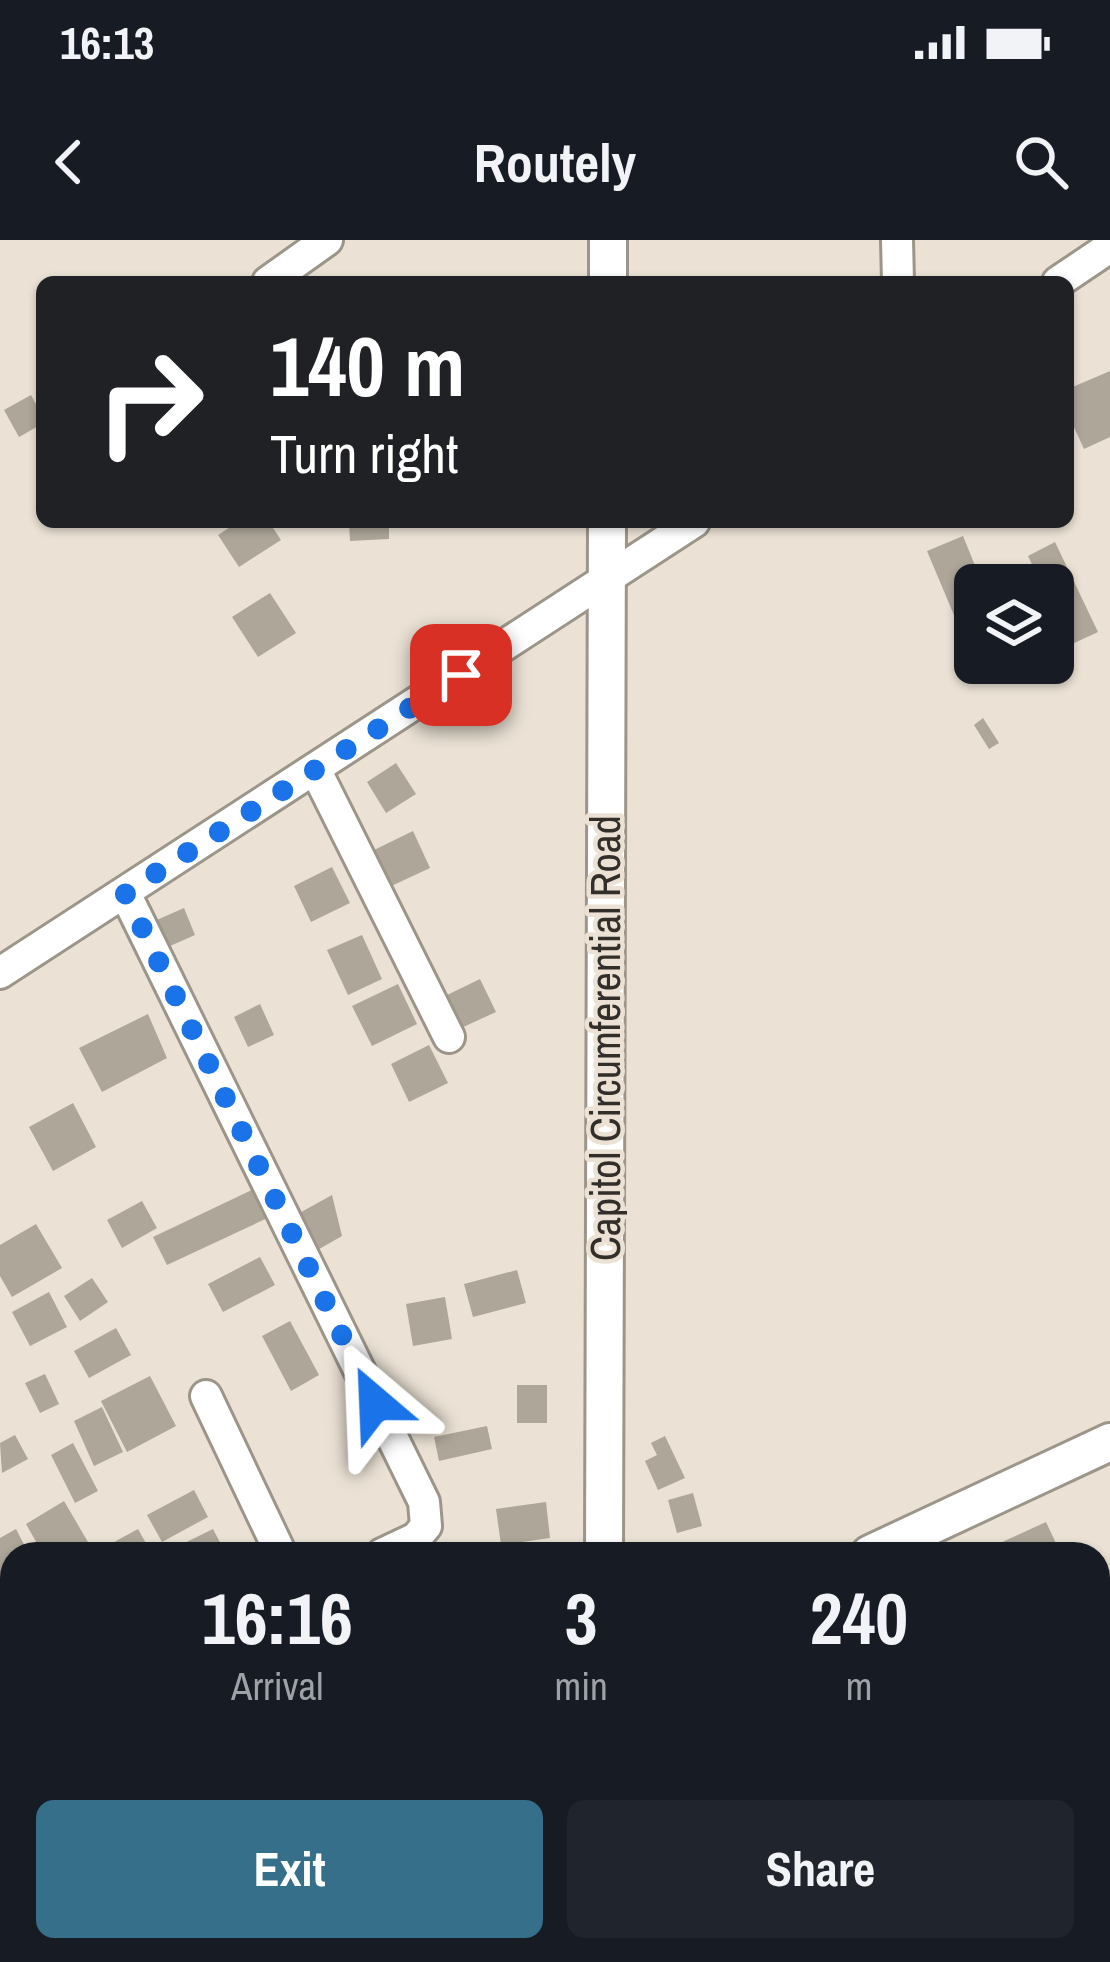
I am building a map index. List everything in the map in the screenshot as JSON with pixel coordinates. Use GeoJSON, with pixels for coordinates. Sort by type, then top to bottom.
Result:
{"type":"FeatureCollection","features":[{"type":"Feature","properties":{"kind":"main road"},"geometry":{"type":"LineString","coordinates":[[608,240],[608,276]]}},
{"type":"Feature","properties":{"kind":"main road","name":"Capitol Circumferential Road"},"geometry":{"type":"LineString","coordinates":[[604,1542],[607,528]]}},
{"type":"Feature","properties":{"kind":"main road"},"geometry":{"type":"LineString","coordinates":[[896,1542],[1110,1442]]}},
{"type":"Feature","properties":{"kind":"street"},"geometry":{"type":"LineString","coordinates":[[276,276],[327,240]]}},
{"type":"Feature","properties":{"kind":"street"},"geometry":{"type":"LineString","coordinates":[[897,240],[898,276]]}},
{"type":"Feature","properties":{"kind":"street"},"geometry":{"type":"LineString","coordinates":[[1067,276],[1110,247]]}},
{"type":"Feature","properties":{"kind":"street"},"geometry":{"type":"LineString","coordinates":[[0,973],[685,528]]}},
{"type":"Feature","properties":{"kind":"street"},"geometry":{"type":"LineString","coordinates":[[316,771],[449,1036]]}},
{"type":"Feature","properties":{"kind":"street"},"geometry":{"type":"LineString","coordinates":[[125,893],[424,1502],[426,1526],[408,1542]]}},
{"type":"Feature","properties":{"kind":"street"},"geometry":{"type":"LineString","coordinates":[[206,1396],[274,1542]]}},
{"type":"Feature","properties":{"kind":"building"},"geometry":{"type":"Polygon","coordinates":[[[1110,371],[1110,437],[1084,449],[1074,427],[1074,386],[1110,371]]]}},
{"type":"Feature","properties":{"kind":"building"},"geometry":{"type":"Polygon","coordinates":[[[31,395],[36,427],[19,437],[4,410],[31,395]]]}},
{"type":"Feature","properties":{"kind":"building"},"geometry":{"type":"Polygon","coordinates":[[[229,528],[273,528],[281,540],[239,567],[218,535],[229,528]]]}},
{"type":"Feature","properties":{"kind":"building"},"geometry":{"type":"Polygon","coordinates":[[[349,528],[389,528],[389,539],[350,541],[349,528]]]}},
{"type":"Feature","properties":{"kind":"building"},"geometry":{"type":"Polygon","coordinates":[[[963,536],[974,564],[954,564],[954,615],[927,551],[963,536]]]}},
{"type":"Feature","properties":{"kind":"building"},"geometry":{"type":"Polygon","coordinates":[[[1055,542],[1066,564],[1032,564],[1028,556],[1055,542]]]}},
{"type":"Feature","properties":{"kind":"building"},"geometry":{"type":"Polygon","coordinates":[[[1074,582],[1098,632],[1074,643],[1074,582]]]}},
{"type":"Feature","properties":{"kind":"building"},"geometry":{"type":"Polygon","coordinates":[[[270,593],[296,633],[258,657],[232,617],[270,593]]]}},
{"type":"Feature","properties":{"kind":"building"},"geometry":{"type":"Polygon","coordinates":[[[983,718],[999,743],[989,749],[974,725],[983,718]]]}},
{"type":"Feature","properties":{"kind":"building"},"geometry":{"type":"Polygon","coordinates":[[[396,763],[416,794],[386,813],[367,782],[396,763]]]}},
{"type":"Feature","properties":{"kind":"building"},"geometry":{"type":"Polygon","coordinates":[[[413,831],[430,868],[387,888],[370,852],[413,831]]]}},
{"type":"Feature","properties":{"kind":"building"},"geometry":{"type":"Polygon","coordinates":[[[332,867],[350,903],[311,922],[294,886],[332,867]]]}},
{"type":"Feature","properties":{"kind":"building"},"geometry":{"type":"Polygon","coordinates":[[[184,908],[195,935],[161,950],[150,923],[184,908]]]}},
{"type":"Feature","properties":{"kind":"building"},"geometry":{"type":"Polygon","coordinates":[[[362,935],[382,979],[348,995],[327,950],[362,935]]]}},
{"type":"Feature","properties":{"kind":"building"},"geometry":{"type":"Polygon","coordinates":[[[480,979],[496,1012],[461,1028],[445,996],[480,979]]]}},
{"type":"Feature","properties":{"kind":"building"},"geometry":{"type":"Polygon","coordinates":[[[398,984],[417,1024],[372,1046],[352,1006],[398,984]]]}},
{"type":"Feature","properties":{"kind":"building"},"geometry":{"type":"Polygon","coordinates":[[[260,1004],[274,1035],[248,1047],[234,1017],[260,1004]]]}},
{"type":"Feature","properties":{"kind":"building"},"geometry":{"type":"Polygon","coordinates":[[[148,1014],[167,1058],[102,1092],[79,1048],[148,1014]]]}},
{"type":"Feature","properties":{"kind":"building"},"geometry":{"type":"Polygon","coordinates":[[[429,1045],[448,1083],[409,1102],[391,1064],[429,1045]]]}},
{"type":"Feature","properties":{"kind":"building"},"geometry":{"type":"Polygon","coordinates":[[[73,1103],[96,1147],[53,1171],[29,1127],[73,1103]]]}},
{"type":"Feature","properties":{"kind":"building"},"geometry":{"type":"Polygon","coordinates":[[[260,1186],[274,1215],[167,1265],[153,1237],[260,1186]]]}},
{"type":"Feature","properties":{"kind":"building"},"geometry":{"type":"Polygon","coordinates":[[[332,1195],[342,1236],[314,1252],[294,1216],[332,1195]]]}},
{"type":"Feature","properties":{"kind":"building"},"geometry":{"type":"Polygon","coordinates":[[[142,1201],[157,1228],[122,1248],[107,1220],[142,1201]]]}},
{"type":"Feature","properties":{"kind":"building"},"geometry":{"type":"Polygon","coordinates":[[[36,1224],[62,1268],[12,1297],[0,1276],[0,1245],[36,1224]]]}},
{"type":"Feature","properties":{"kind":"building"},"geometry":{"type":"Polygon","coordinates":[[[260,1257],[275,1285],[223,1312],[208,1284],[260,1257]]]}},
{"type":"Feature","properties":{"kind":"building"},"geometry":{"type":"Polygon","coordinates":[[[517,1270],[526,1303],[473,1317],[464,1284],[517,1270]]]}},
{"type":"Feature","properties":{"kind":"building"},"geometry":{"type":"Polygon","coordinates":[[[92,1278],[108,1302],[80,1321],[64,1296],[92,1278]]]}},
{"type":"Feature","properties":{"kind":"building"},"geometry":{"type":"Polygon","coordinates":[[[49,1292],[67,1327],[30,1346],[12,1312],[49,1292]]]}},
{"type":"Feature","properties":{"kind":"building"},"geometry":{"type":"Polygon","coordinates":[[[445,1297],[452,1339],[413,1346],[406,1304],[445,1297]]]}},
{"type":"Feature","properties":{"kind":"building"},"geometry":{"type":"Polygon","coordinates":[[[290,1321],[319,1375],[291,1391],[262,1336],[290,1321]]]}},
{"type":"Feature","properties":{"kind":"building"},"geometry":{"type":"Polygon","coordinates":[[[116,1328],[131,1355],[89,1378],[74,1351],[116,1328]]]}},
{"type":"Feature","properties":{"kind":"building"},"geometry":{"type":"Polygon","coordinates":[[[45,1374],[59,1404],[40,1413],[25,1383],[45,1374]]]}},
{"type":"Feature","properties":{"kind":"building"},"geometry":{"type":"Polygon","coordinates":[[[150,1376],[176,1426],[127,1452],[101,1401],[150,1376]]]}},
{"type":"Feature","properties":{"kind":"building"},"geometry":{"type":"Polygon","coordinates":[[[517,1385],[547,1385],[547,1423],[517,1423],[517,1385]]]}},
{"type":"Feature","properties":{"kind":"building"},"geometry":{"type":"Polygon","coordinates":[[[102,1407],[123,1452],[94,1466],[74,1421],[102,1407]]]}},
{"type":"Feature","properties":{"kind":"building"},"geometry":{"type":"Polygon","coordinates":[[[487,1426],[492,1449],[439,1461],[434,1437],[487,1426]]]}},
{"type":"Feature","properties":{"kind":"building"},"geometry":{"type":"Polygon","coordinates":[[[15,1435],[28,1459],[2,1473],[0,1443],[15,1435]]]}},
{"type":"Feature","properties":{"kind":"building"},"geometry":{"type":"Polygon","coordinates":[[[665,1436],[685,1478],[658,1490],[645,1461],[657,1455],[651,1443],[665,1436]]]}},
{"type":"Feature","properties":{"kind":"building"},"geometry":{"type":"Polygon","coordinates":[[[73,1443],[98,1491],[75,1503],[51,1455],[73,1443]]]}},
{"type":"Feature","properties":{"kind":"building"},"geometry":{"type":"Polygon","coordinates":[[[194,1490],[208,1517],[162,1542],[147,1515],[194,1490]]]}},
{"type":"Feature","properties":{"kind":"building"},"geometry":{"type":"Polygon","coordinates":[[[693,1493],[702,1526],[677,1533],[668,1500],[693,1493]]]}},
{"type":"Feature","properties":{"kind":"building"},"geometry":{"type":"Polygon","coordinates":[[[64,1501],[88,1542],[36,1542],[26,1524],[64,1501]]]}},
{"type":"Feature","properties":{"kind":"building"},"geometry":{"type":"Polygon","coordinates":[[[546,1502],[550,1538],[501,1542],[496,1509],[546,1502]]]}},
{"type":"Feature","properties":{"kind":"building"},"geometry":{"type":"Polygon","coordinates":[[[1046,1522],[1055,1542],[1002,1542],[1046,1522]]]}},
{"type":"Feature","properties":{"kind":"building"},"geometry":{"type":"Polygon","coordinates":[[[16,1529],[23,1542],[0,1542],[16,1529]]]}},
{"type":"Feature","properties":{"kind":"building"},"geometry":{"type":"Polygon","coordinates":[[[138,1529],[145,1542],[114,1542],[138,1529]]]}},
{"type":"Feature","properties":{"kind":"building"},"geometry":{"type":"Polygon","coordinates":[[[213,1529],[220,1542],[186,1542],[213,1529]]]}},
{"type":"Feature","properties":{"kind":"route"},"geometry":{"type":"LineString","coordinates":[[375,1403],[125,893],[461,675]]}}]}
